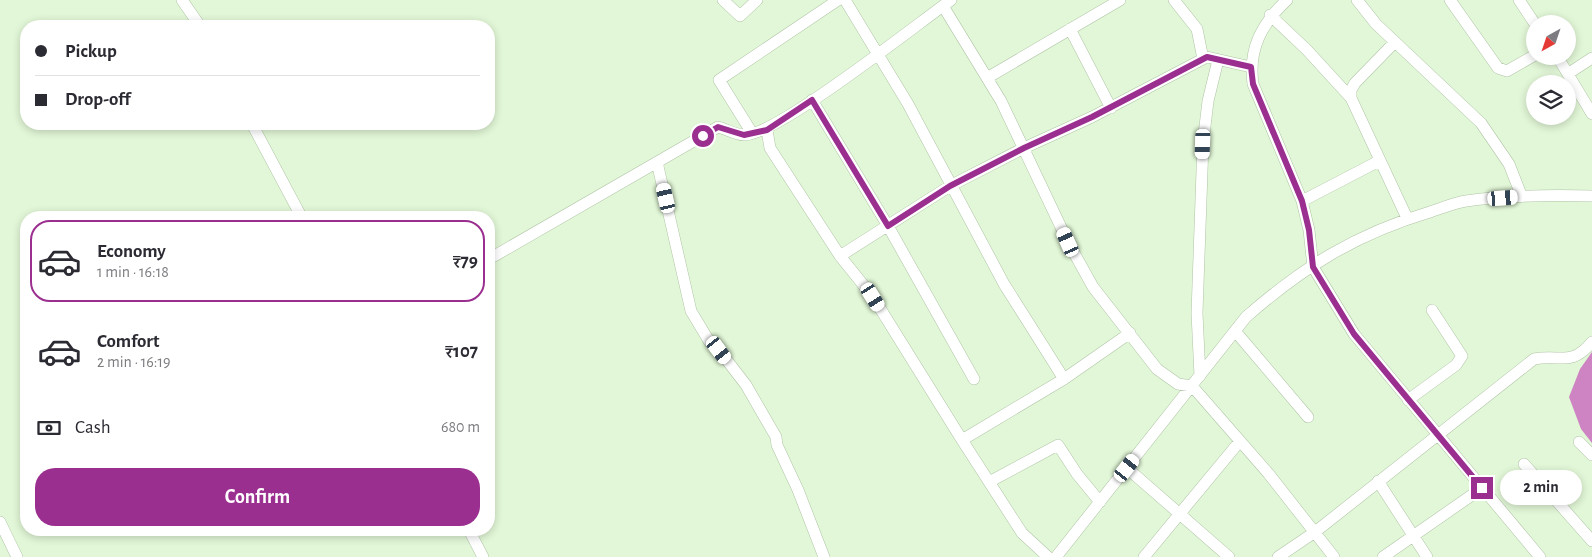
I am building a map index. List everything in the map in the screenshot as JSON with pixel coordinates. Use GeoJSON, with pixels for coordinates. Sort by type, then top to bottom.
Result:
{"type":"FeatureCollection","features":[{"type":"Feature","properties":{"kind":"street"},"geometry":{"type":"LineString","coordinates":[[182,0],[196,20]]}},
{"type":"Feature","properties":{"kind":"street"},"geometry":{"type":"LineString","coordinates":[[723,0],[740,16],[757,0]]}},
{"type":"Feature","properties":{"kind":"street"},"geometry":{"type":"LineString","coordinates":[[752,133],[719,80],[838,0]]}},
{"type":"Feature","properties":{"kind":"street"},"geometry":{"type":"LineString","coordinates":[[845,0],[908,104],[950,186],[1004,284],[1064,379]]}},
{"type":"Feature","properties":{"kind":"street"},"geometry":{"type":"LineString","coordinates":[[987,78],[1120,0]]}},
{"type":"Feature","properties":{"kind":"street"},"geometry":{"type":"LineString","coordinates":[[1174,0],[1197,29],[1203,59]]}},
{"type":"Feature","properties":{"kind":"street"},"geometry":{"type":"LineString","coordinates":[[1287,0],[1270,15],[1259,35],[1251,67],[1253,84],[1302,201],[1309,230],[1312,265],[1354,334],[1540,557]]}},
{"type":"Feature","properties":{"kind":"street"},"geometry":{"type":"LineString","coordinates":[[1357,0],[1376,24],[1481,123],[1508,164],[1522,197]]}},
{"type":"Feature","properties":{"kind":"street"},"geometry":{"type":"LineString","coordinates":[[1450,0],[1498,68],[1507,71],[1526,60]]}},
{"type":"Feature","properties":{"kind":"street"},"geometry":{"type":"LineString","coordinates":[[1518,0],[1529,15]]}},
{"type":"Feature","properties":{"kind":"street"},"geometry":{"type":"LineString","coordinates":[[495,256],[718,127],[744,135],[767,130],[947,3],[1001,101],[1068,242],[1093,288],[1157,368],[1178,384],[1192,386],[1240,441],[1334,557]]}},
{"type":"Feature","properties":{"kind":"street"},"geometry":{"type":"LineString","coordinates":[[1270,15],[1307,50],[1351,98],[1407,218]]}},
{"type":"Feature","properties":{"kind":"street"},"geometry":{"type":"LineString","coordinates":[[1070,29],[1111,108]]}},
{"type":"Feature","properties":{"kind":"street"},"geometry":{"type":"LineString","coordinates":[[1351,98],[1351,90],[1355,83],[1395,42]]}},
{"type":"Feature","properties":{"kind":"street"},"geometry":{"type":"LineString","coordinates":[[840,256],[950,186],[1024,148],[1111,108],[1207,57],[1251,67]]}},
{"type":"Feature","properties":{"kind":"street"},"geometry":{"type":"LineString","coordinates":[[1569,73],[1592,58]]}},
{"type":"Feature","properties":{"kind":"street"},"geometry":{"type":"LineString","coordinates":[[1200,376],[1197,313],[1203,144],[1208,101],[1218,60]]}},
{"type":"Feature","properties":{"kind":"street"},"geometry":{"type":"LineString","coordinates":[[1563,65],[1592,114]]}},
{"type":"Feature","properties":{"kind":"street"},"geometry":{"type":"LineString","coordinates":[[812,100],[888,226],[974,379]]}},
{"type":"Feature","properties":{"kind":"street"},"geometry":{"type":"LineString","coordinates":[[255,130],[298,211]]}},
{"type":"Feature","properties":{"kind":"street"},"geometry":{"type":"LineString","coordinates":[[767,130],[770,148],[840,256],[873,297],[988,482],[1022,533],[1048,557]]}},
{"type":"Feature","properties":{"kind":"street"},"geometry":{"type":"LineString","coordinates":[[1302,201],[1379,161]]}},
{"type":"Feature","properties":{"kind":"street"},"geometry":{"type":"LineString","coordinates":[[657,162],[691,312],[709,341],[719,350],[746,385],[776,437],[777,445],[798,490],[824,557]]}},
{"type":"Feature","properties":{"kind":"street"},"geometry":{"type":"LineString","coordinates":[[1056,557],[1246,317],[1283,285],[1312,265],[1346,244],[1407,218],[1465,201],[1522,197],[1592,196]]}},
{"type":"Feature","properties":{"kind":"street"},"geometry":{"type":"LineString","coordinates":[[1408,400],[1456,365],[1462,356],[1432,310]]}},
{"type":"Feature","properties":{"kind":"street"},"geometry":{"type":"LineString","coordinates":[[1235,332],[1308,417]]}},
{"type":"Feature","properties":{"kind":"street"},"geometry":{"type":"LineString","coordinates":[[962,440],[1064,379],[1130,333]]}},
{"type":"Feature","properties":{"kind":"street"},"geometry":{"type":"LineString","coordinates":[[1278,557],[1315,532],[1534,359],[1549,356],[1564,359],[1575,358],[1592,342]]}},
{"type":"Feature","properties":{"kind":"street"},"geometry":{"type":"LineString","coordinates":[[1144,557],[1182,514],[1240,441]]}},
{"type":"Feature","properties":{"kind":"street"},"geometry":{"type":"LineString","coordinates":[[1579,442],[1592,455]]}},
{"type":"Feature","properties":{"kind":"street"},"geometry":{"type":"LineString","coordinates":[[988,482],[1058,445],[1077,474],[1100,502]]}},
{"type":"Feature","properties":{"kind":"street"},"geometry":{"type":"LineString","coordinates":[[1524,464],[1592,541]]}},
{"type":"Feature","properties":{"kind":"street"},"geometry":{"type":"LineString","coordinates":[[1127,468],[1229,557]]}},
{"type":"Feature","properties":{"kind":"street"},"geometry":{"type":"LineString","coordinates":[[1378,481],[1402,517],[1412,537],[1427,557]]}},
{"type":"Feature","properties":{"kind":"street"},"geometry":{"type":"LineString","coordinates":[[1383,557],[1482,488]]}},
{"type":"Feature","properties":{"kind":"street"},"geometry":{"type":"LineString","coordinates":[[0,522],[17,557]]}},
{"type":"Feature","properties":{"kind":"street"},"geometry":{"type":"LineString","coordinates":[[471,536],[483,557]]}},
{"type":"Feature","properties":{"kind":"street"},"geometry":{"type":"LineString","coordinates":[[0,550],[11,544]]}},
{"type":"Feature","properties":{"kind":"shaded area"},"geometry":{"type":"Polygon","coordinates":[[[1592,352],[1592,443],[1581,429],[1569,397],[1580,369],[1592,352]]]}},
{"type":"Feature","properties":{"kind":"route"},"geometry":{"type":"LineString","coordinates":[[703,136],[718,127],[744,135],[767,130],[812,100],[888,226],[950,186],[1024,148],[1092,117],[1207,57],[1251,67],[1253,84],[1302,201],[1309,230],[1313,267],[1354,334],[1482,488]]}}]}
